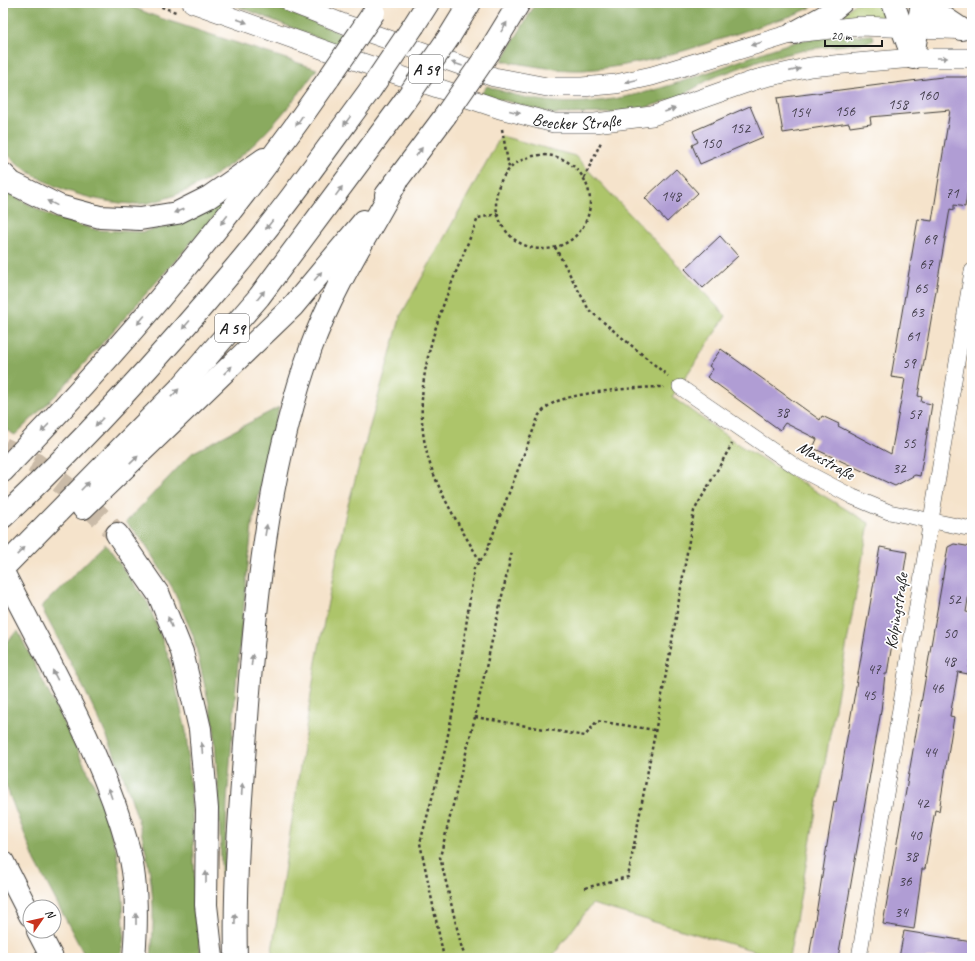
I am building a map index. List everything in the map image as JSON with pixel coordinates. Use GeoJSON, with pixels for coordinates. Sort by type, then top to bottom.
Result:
{"type":"FeatureCollection","features":[{"type":"Feature","properties":{"kind":"highway","name":"A 59"},"geometry":{"type":"LineString","coordinates":[[3,517],[46,477],[131,387],[236,267],[303,182],[370,90],[428,3]]}},
{"type":"Feature","properties":{"kind":"highway","name":"A 59"},"geometry":{"type":"LineString","coordinates":[[3,568],[182,386],[259,297],[404,102],[449,37],[470,3]]}},
{"type":"Feature","properties":{"kind":"highway"},"geometry":{"type":"LineString","coordinates":[[38,534],[71,519],[207,390],[292,306],[396,183],[489,52],[519,3]]}},
{"type":"Feature","properties":{"kind":"highway"},"geometry":{"type":"LineString","coordinates":[[794,33],[825,16],[841,3]]}},
{"type":"Feature","properties":{"kind":"highway"},"geometry":{"type":"LineString","coordinates":[[893,3],[911,28]]}},
{"type":"Feature","properties":{"kind":"highway"},"geometry":{"type":"LineString","coordinates":[[913,58],[911,28],[922,3]]}},
{"type":"Feature","properties":{"kind":"highway"},"geometry":{"type":"LineString","coordinates":[[926,3],[940,15],[966,29]]}},
{"type":"Feature","properties":{"kind":"highway"},"geometry":{"type":"LineString","coordinates":[[3,471],[65,407],[135,328],[199,252],[282,145],[377,7]]}},
{"type":"Feature","properties":{"kind":"highway"},"geometry":{"type":"LineString","coordinates":[[3,174],[12,183],[59,206],[100,217],[140,219],[177,213],[209,197],[282,145]]}},
{"type":"Feature","properties":{"kind":"highway"},"geometry":{"type":"LineString","coordinates":[[236,958],[235,920],[238,841],[249,683],[266,530],[292,408],[312,347],[336,291],[396,183]]}},
{"type":"Feature","properties":{"kind":"highway"},"geometry":{"type":"LineString","coordinates":[[118,534],[159,594],[182,652],[200,728],[207,809],[206,906],[212,958]]}},
{"type":"Feature","properties":{"kind":"highway"},"geometry":{"type":"LineString","coordinates":[[3,572],[75,712],[106,782],[129,848],[136,896],[136,934],[134,958]]}},
{"type":"Feature","properties":{"kind":"highway"},"geometry":{"type":"LineString","coordinates":[[3,862],[22,899]]}},
{"type":"Feature","properties":{"kind":"highway"},"geometry":{"type":"LineString","coordinates":[[42,939],[52,958]]}},
{"type":"Feature","properties":{"kind":"street","name":"Beecker Straße"},"geometry":{"type":"LineString","coordinates":[[192,3],[330,52],[500,109],[554,122],[595,123],[652,116],[758,78],[810,67],[913,58],[972,58]]}},
{"type":"Feature","properties":{"kind":"street","name":"Beecker Straße"},"geometry":{"type":"LineString","coordinates":[[291,3],[347,25],[494,77],[547,87],[589,87],[616,84],[645,78],[794,33],[860,26],[966,29]]}},
{"type":"Feature","properties":{"kind":"street","name":"Kolpingstraße"},"geometry":{"type":"LineString","coordinates":[[859,958],[972,271]]}},
{"type":"Feature","properties":{"kind":"street","name":"Maxstraße"},"geometry":{"type":"LineString","coordinates":[[680,387],[740,430],[798,468],[853,497],[889,512],[972,529]]}},
{"type":"Feature","properties":{"kind":"path"},"geometry":{"type":"LineString","coordinates":[[500,109],[509,168]]}},
{"type":"Feature","properties":{"kind":"path"},"geometry":{"type":"LineString","coordinates":[[584,178],[611,121]]}},
{"type":"Feature","properties":{"kind":"path"},"geometry":{"type":"LineString","coordinates":[[538,155],[552,155],[575,167],[584,178],[589,190],[590,204],[588,217],[582,229],[573,239],[555,247],[535,248],[522,244],[511,236],[503,226],[498,214],[496,200],[498,187],[509,168],[525,158],[538,155]]}},
{"type":"Feature","properties":{"kind":"path"},"geometry":{"type":"LineString","coordinates":[[480,561],[443,496],[430,464],[422,434],[421,400],[433,331],[478,218],[498,214]]}},
{"type":"Feature","properties":{"kind":"path"},"geometry":{"type":"LineString","coordinates":[[555,247],[589,310],[680,387]]}},
{"type":"Feature","properties":{"kind":"path"},"geometry":{"type":"LineString","coordinates":[[444,958],[420,843],[445,750],[458,684],[474,568],[485,555],[539,415],[551,404],[564,398],[636,387],[680,387]]}},
{"type":"Feature","properties":{"kind":"path"},"geometry":{"type":"LineString","coordinates":[[585,888],[628,877],[694,511],[740,430]]}},
{"type":"Feature","properties":{"kind":"path"},"geometry":{"type":"LineString","coordinates":[[466,958],[462,949],[440,857],[475,717],[512,551]]}},
{"type":"Feature","properties":{"kind":"path"},"geometry":{"type":"LineString","coordinates":[[475,717],[584,736],[597,721],[655,730]]}},
{"type":"Feature","properties":{"kind":"green space"},"geometry":{"type":"Polygon","coordinates":[[[3,3],[122,3],[160,18],[317,69],[301,91],[265,134],[224,169],[200,184],[175,195],[141,204],[122,203],[90,198],[55,186],[36,176],[18,164],[3,149],[3,3]]]}},
{"type":"Feature","properties":{"kind":"green space"},"geometry":{"type":"Polygon","coordinates":[[[230,3],[265,3],[343,34],[335,45],[230,3]]]}},
{"type":"Feature","properties":{"kind":"green space"},"geometry":{"type":"Polygon","coordinates":[[[536,3],[816,3],[810,8],[791,16],[663,57],[636,63],[583,70],[563,70],[502,61],[536,3]]]}},
{"type":"Feature","properties":{"kind":"green space"},"geometry":{"type":"Polygon","coordinates":[[[855,3],[883,3],[889,19],[839,20],[855,3]]]}},
{"type":"Feature","properties":{"kind":"green space"},"geometry":{"type":"Polygon","coordinates":[[[873,35],[874,40],[870,42],[810,49],[760,60],[710,79],[681,96],[648,107],[611,113],[553,114],[481,94],[487,86],[537,100],[555,102],[574,103],[613,99],[651,91],[795,42],[824,37],[873,35]]]}},
{"type":"Feature","properties":{"kind":"green space"},"geometry":{"type":"Polygon","coordinates":[[[501,136],[575,156],[726,316],[672,397],[739,445],[869,523],[789,958],[779,958],[592,904],[551,958],[271,958],[316,662],[346,512],[401,315],[501,136]]]}},
{"type":"Feature","properties":{"kind":"green space"},"geometry":{"type":"Polygon","coordinates":[[[3,190],[52,217],[97,230],[142,232],[183,223],[218,205],[222,208],[58,393],[15,435],[3,428],[3,190]]]}},
{"type":"Feature","properties":{"kind":"green space"},"geometry":{"type":"Polygon","coordinates":[[[279,407],[252,526],[237,673],[227,802],[224,893],[222,893],[219,803],[214,725],[193,635],[172,587],[142,540],[126,522],[192,453],[279,407]]]}},
{"type":"Feature","properties":{"kind":"green space"},"geometry":{"type":"Polygon","coordinates":[[[105,544],[148,603],[169,658],[186,731],[192,812],[196,907],[201,958],[151,958],[153,924],[152,891],[147,854],[137,818],[125,781],[94,709],[41,607],[105,544]]]}},
{"type":"Feature","properties":{"kind":"green space"},"geometry":{"type":"Polygon","coordinates":[[[18,631],[96,788],[117,852],[123,897],[124,935],[121,958],[86,958],[62,912],[62,899],[55,899],[35,861],[3,778],[3,645],[18,631]]]}},
{"type":"Feature","properties":{"kind":"building"},"geometry":{"type":"Polygon","coordinates":[[[942,77],[971,77],[972,165],[965,207],[954,205],[954,210],[950,209],[918,396],[922,397],[921,402],[932,404],[920,476],[915,475],[895,486],[813,448],[817,439],[785,423],[780,430],[707,377],[713,369],[709,366],[721,349],[820,420],[822,416],[839,424],[838,426],[891,454],[905,379],[891,377],[918,219],[932,221],[950,110],[870,117],[871,124],[850,127],[849,123],[783,133],[777,98],[942,77]]]}},
{"type":"Feature","properties":{"kind":"building"},"geometry":{"type":"Polygon","coordinates":[[[750,106],[763,137],[700,164],[692,145],[698,142],[693,131],[750,106]]]}},
{"type":"Feature","properties":{"kind":"building"},"geometry":{"type":"Polygon","coordinates":[[[676,169],[698,193],[667,222],[645,198],[676,169]]]}},
{"type":"Feature","properties":{"kind":"building"},"geometry":{"type":"Polygon","coordinates":[[[720,236],[738,256],[703,288],[685,269],[720,236]]]}},
{"type":"Feature","properties":{"kind":"building"},"geometry":{"type":"Polygon","coordinates":[[[954,544],[972,547],[972,575],[966,612],[972,613],[972,651],[968,674],[958,672],[950,716],[954,717],[939,811],[935,810],[925,869],[922,869],[914,929],[883,924],[948,547],[954,544]]]}},
{"type":"Feature","properties":{"kind":"building"},"geometry":{"type":"Polygon","coordinates":[[[880,547],[907,552],[887,674],[885,674],[881,711],[838,958],[809,958],[834,801],[836,802],[880,547]]]}},
{"type":"Feature","properties":{"kind":"building"},"geometry":{"type":"Polygon","coordinates":[[[904,931],[972,942],[972,958],[899,958],[904,931]]]}},
{"type":"Feature","properties":{"kind":"tunnel"},"geometry":{"type":"LineString","coordinates":[[3,448],[36,464],[81,498],[117,534]]}}]}
